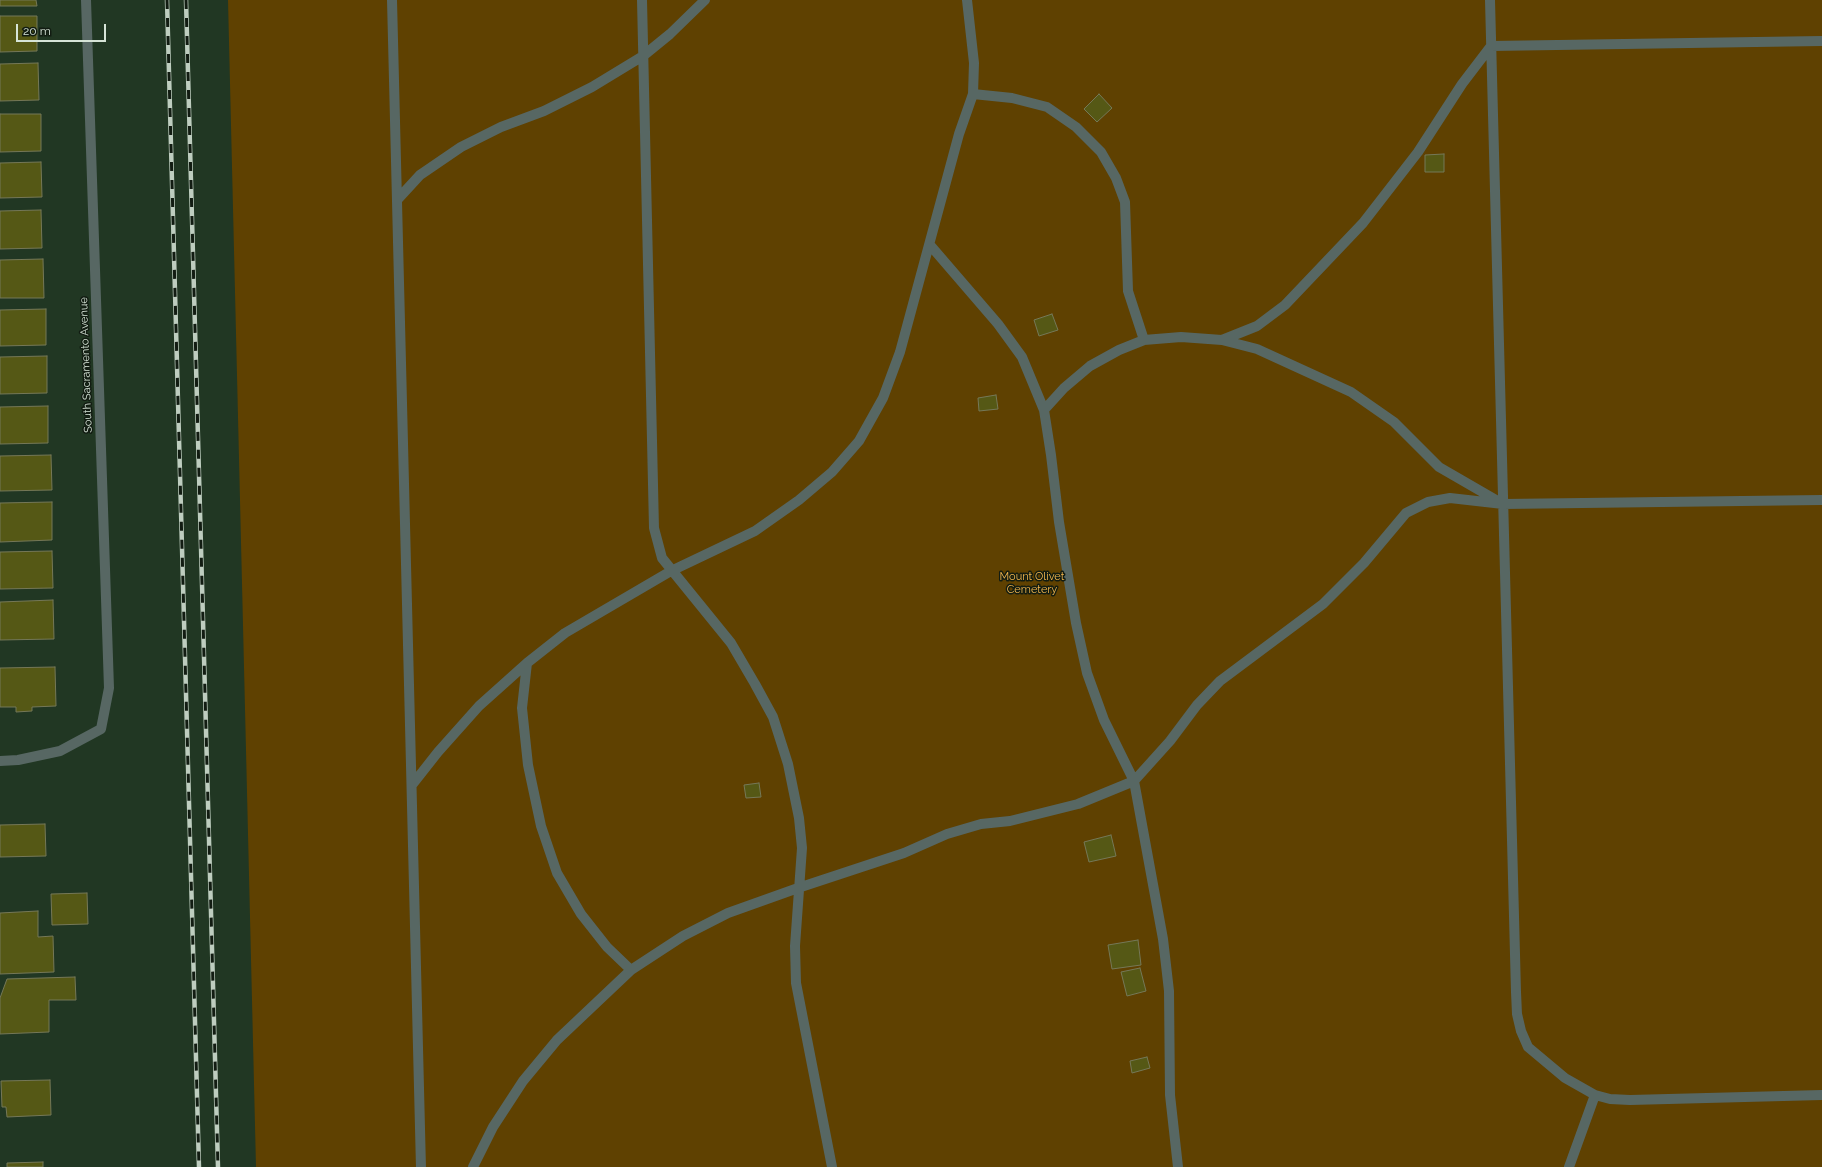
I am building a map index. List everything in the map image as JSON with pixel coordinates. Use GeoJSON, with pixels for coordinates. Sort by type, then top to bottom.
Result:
{"type":"FeatureCollection","features":[{"type":"Feature","properties":{"kind":"street","name":"South Sacramento Avenue"},"geometry":{"type":"LineString","coordinates":[[0,761],[18,760],[60,751],[101,729],[109,688],[86,0]]}},
{"type":"Feature","properties":{"kind":"street"},"geometry":{"type":"LineString","coordinates":[[392,0],[421,1167]]}},
{"type":"Feature","properties":{"kind":"street"},"geometry":{"type":"LineString","coordinates":[[642,0],[654,528],[662,558],[731,643],[773,717],[788,764],[799,818],[802,848],[795,946],[796,983],[832,1167]]}},
{"type":"Feature","properties":{"kind":"street"},"geometry":{"type":"LineString","coordinates":[[397,200],[420,175],[461,147],[501,127],[558,104],[592,87],[643,56],[670,34],[705,0]]}},
{"type":"Feature","properties":{"kind":"street"},"geometry":{"type":"LineString","coordinates":[[412,785],[438,752],[479,706],[527,663],[565,633],[671,570],[755,531],[799,500],[832,472],[859,441],[883,398],[898,358],[930,246],[959,134],[973,94],[974,63],[967,0]]}},
{"type":"Feature","properties":{"kind":"street"},"geometry":{"type":"LineString","coordinates":[[1490,0],[1517,1014],[1521,1031],[1528,1047],[1565,1078],[1595,1095],[1610,1099],[1630,1100],[1822,1095]]}},
{"type":"Feature","properties":{"kind":"street"},"geometry":{"type":"LineString","coordinates":[[1491,46],[1822,42]]}},
{"type":"Feature","properties":{"kind":"street"},"geometry":{"type":"LineString","coordinates":[[1222,340],[1257,326],[1285,305],[1363,223],[1418,152],[1462,84],[1491,46]]}},
{"type":"Feature","properties":{"kind":"street"},"geometry":{"type":"LineString","coordinates":[[973,94],[1012,98],[1047,107],[1076,127],[1101,152],[1116,178],[1125,202],[1128,291],[1144,340]]}},
{"type":"Feature","properties":{"kind":"street"},"geometry":{"type":"LineString","coordinates":[[930,246],[998,324],[1022,358],[1044,410],[1059,522],[1076,623],[1087,673],[1104,720],[1134,781],[1163,939],[1169,991],[1170,1095],[1178,1167]]}},
{"type":"Feature","properties":{"kind":"street"},"geometry":{"type":"LineString","coordinates":[[1044,410],[1064,388],[1090,366],[1119,350],[1144,340],[1181,337],[1222,340],[1257,348],[1351,392],[1394,422],[1440,467],[1503,504]]}},
{"type":"Feature","properties":{"kind":"street"},"geometry":{"type":"LineString","coordinates":[[473,1167],[493,1127],[523,1081],[557,1040],[631,970],[683,936],[728,914],[798,888],[904,853],[947,834],[980,824],[1010,821],[1078,804],[1134,781],[1170,741],[1197,705],[1220,680],[1323,604],[1364,563],[1406,513],[1428,502],[1450,498],[1503,504],[1822,500]]}},
{"type":"Feature","properties":{"kind":"street"},"geometry":{"type":"LineString","coordinates":[[527,663],[522,708],[528,765],[541,826],[557,873],[581,914],[607,947],[631,970]]}},
{"type":"Feature","properties":{"kind":"street"},"geometry":{"type":"LineString","coordinates":[[1569,1167],[1595,1095]]}},
{"type":"Feature","properties":{"kind":"green space","name":"Mount Olivet Cemetery"},"geometry":{"type":"Polygon","coordinates":[[[228,0],[1822,0],[1822,1167],[256,1167],[228,0]]]}},
{"type":"Feature","properties":{"kind":"building"},"geometry":{"type":"Polygon","coordinates":[[[0,0],[36,0],[37,6],[0,6],[0,0]]]}},
{"type":"Feature","properties":{"kind":"building"},"geometry":{"type":"Polygon","coordinates":[[[0,16],[37,16],[37,51],[0,52],[0,16]]]}},
{"type":"Feature","properties":{"kind":"building"},"geometry":{"type":"Polygon","coordinates":[[[38,63],[39,100],[0,101],[0,64],[38,63]]]}},
{"type":"Feature","properties":{"kind":"building"},"geometry":{"type":"Polygon","coordinates":[[[1099,94],[1112,108],[1097,122],[1084,109],[1099,94]]]}},
{"type":"Feature","properties":{"kind":"building"},"geometry":{"type":"Polygon","coordinates":[[[0,114],[41,114],[41,151],[0,152],[0,114]]]}},
{"type":"Feature","properties":{"kind":"building"},"geometry":{"type":"Polygon","coordinates":[[[1444,154],[1444,172],[1425,172],[1425,155],[1444,154]]]}},
{"type":"Feature","properties":{"kind":"building"},"geometry":{"type":"Polygon","coordinates":[[[41,162],[42,197],[0,198],[0,163],[41,162]]]}},
{"type":"Feature","properties":{"kind":"building"},"geometry":{"type":"Polygon","coordinates":[[[41,210],[42,248],[0,249],[0,211],[41,210]]]}},
{"type":"Feature","properties":{"kind":"building"},"geometry":{"type":"Polygon","coordinates":[[[43,259],[44,298],[0,298],[0,260],[43,259]]]}},
{"type":"Feature","properties":{"kind":"building"},"geometry":{"type":"Polygon","coordinates":[[[46,309],[46,345],[0,346],[0,310],[46,309]]]}},
{"type":"Feature","properties":{"kind":"building"},"geometry":{"type":"Polygon","coordinates":[[[1052,314],[1058,330],[1039,336],[1034,320],[1052,314]]]}},
{"type":"Feature","properties":{"kind":"building"},"geometry":{"type":"Polygon","coordinates":[[[47,356],[47,393],[0,394],[0,357],[47,356]]]}},
{"type":"Feature","properties":{"kind":"building"},"geometry":{"type":"Polygon","coordinates":[[[996,395],[998,409],[979,411],[978,398],[996,395]]]}},
{"type":"Feature","properties":{"kind":"building"},"geometry":{"type":"Polygon","coordinates":[[[48,406],[48,443],[0,444],[0,407],[48,406]]]}},
{"type":"Feature","properties":{"kind":"building"},"geometry":{"type":"Polygon","coordinates":[[[51,455],[52,490],[0,491],[0,456],[51,455]]]}},
{"type":"Feature","properties":{"kind":"building"},"geometry":{"type":"Polygon","coordinates":[[[52,502],[52,540],[0,542],[0,503],[52,502]]]}},
{"type":"Feature","properties":{"kind":"building"},"geometry":{"type":"Polygon","coordinates":[[[52,551],[53,588],[0,589],[0,552],[52,551]]]}},
{"type":"Feature","properties":{"kind":"building"},"geometry":{"type":"Polygon","coordinates":[[[53,600],[54,639],[0,640],[0,602],[53,600]]]}},
{"type":"Feature","properties":{"kind":"building"},"geometry":{"type":"Polygon","coordinates":[[[55,667],[56,706],[32,707],[32,711],[16,712],[16,707],[0,707],[0,668],[55,667]]]}},
{"type":"Feature","properties":{"kind":"building"},"geometry":{"type":"Polygon","coordinates":[[[759,783],[761,797],[746,798],[744,785],[759,783]]]}},
{"type":"Feature","properties":{"kind":"building"},"geometry":{"type":"Polygon","coordinates":[[[45,824],[46,856],[0,857],[0,825],[45,824]]]}},
{"type":"Feature","properties":{"kind":"building"},"geometry":{"type":"Polygon","coordinates":[[[1111,835],[1116,856],[1089,862],[1084,842],[1111,835]]]}},
{"type":"Feature","properties":{"kind":"building"},"geometry":{"type":"Polygon","coordinates":[[[87,893],[88,924],[52,925],[51,894],[87,893]]]}},
{"type":"Feature","properties":{"kind":"building"},"geometry":{"type":"Polygon","coordinates":[[[38,911],[38,937],[53,936],[54,972],[0,974],[0,913],[38,911]]]}},
{"type":"Feature","properties":{"kind":"building"},"geometry":{"type":"Polygon","coordinates":[[[1138,940],[1141,965],[1112,969],[1108,945],[1138,940]]]}},
{"type":"Feature","properties":{"kind":"building"},"geometry":{"type":"Polygon","coordinates":[[[1140,968],[1146,991],[1127,996],[1121,972],[1140,968]]]}},
{"type":"Feature","properties":{"kind":"building"},"geometry":{"type":"Polygon","coordinates":[[[75,977],[76,1000],[49,1000],[49,1032],[0,1034],[0,998],[7,979],[75,977]]]}},
{"type":"Feature","properties":{"kind":"building"},"geometry":{"type":"Polygon","coordinates":[[[1147,1057],[1150,1068],[1132,1073],[1130,1061],[1147,1057]]]}},
{"type":"Feature","properties":{"kind":"building"},"geometry":{"type":"Polygon","coordinates":[[[50,1080],[51,1115],[7,1117],[6,1107],[2,1107],[1,1081],[50,1080]]]}},
{"type":"Feature","properties":{"kind":"building"},"geometry":{"type":"Polygon","coordinates":[[[43,1162],[43,1167],[7,1167],[7,1163],[43,1162]]]}},
{"type":"Feature","properties":{"kind":"railway"},"geometry":{"type":"LineString","coordinates":[[167,0],[199,1167]]}},
{"type":"Feature","properties":{"kind":"railway"},"geometry":{"type":"LineString","coordinates":[[186,0],[218,1167]]}}]}
